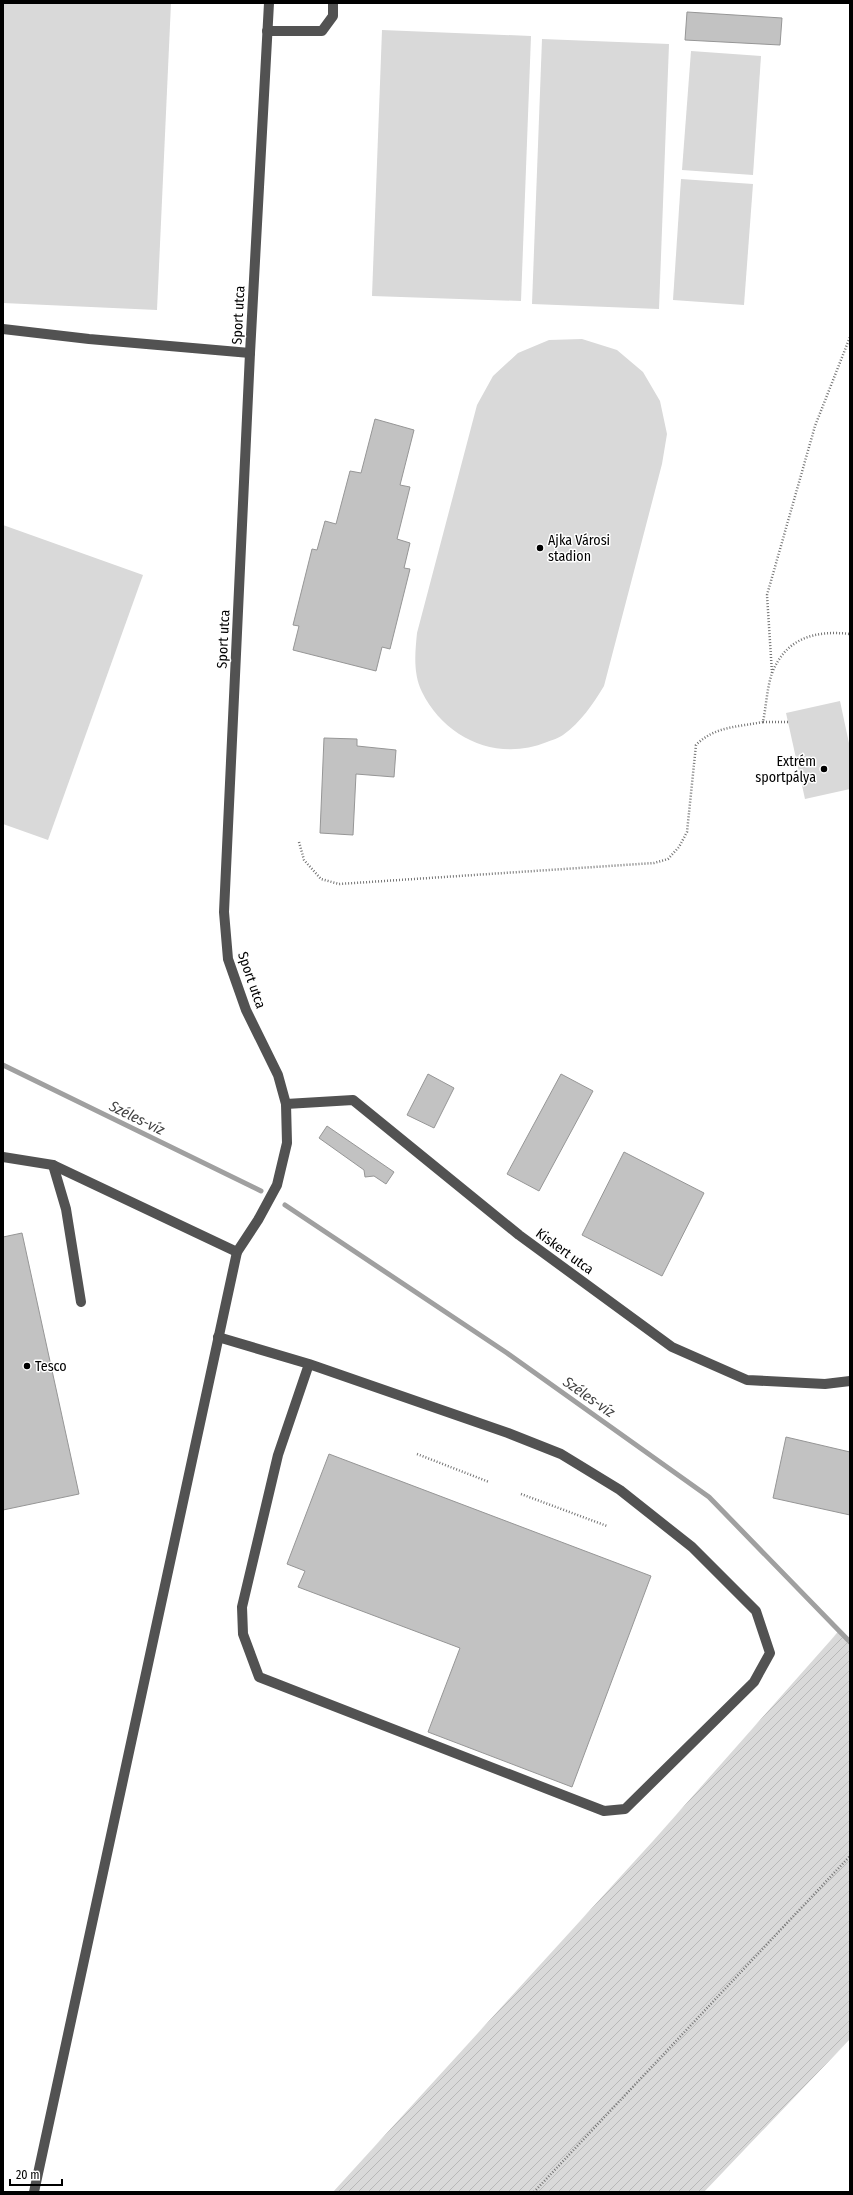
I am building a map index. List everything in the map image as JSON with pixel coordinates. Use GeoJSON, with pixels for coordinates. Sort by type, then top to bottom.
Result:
{"type":"FeatureCollection","features":[{"type":"Feature","properties":{"kind":"street","name":"Sport utca"},"geometry":{"type":"LineString","coordinates":[[237,1252],[258,1220],[277,1185],[287,1143],[286,1104],[278,1075],[246,1010],[228,959],[224,912],[250,353],[269,3]]}},
{"type":"Feature","properties":{"kind":"street"},"geometry":{"type":"LineString","coordinates":[[267,32],[322,31],[333,16],[333,3]]}},
{"type":"Feature","properties":{"kind":"street"},"geometry":{"type":"LineString","coordinates":[[3,329],[89,339],[250,353]]}},
{"type":"Feature","properties":{"kind":"street","name":"Kiskert utca"},"geometry":{"type":"LineString","coordinates":[[286,1104],[353,1100],[519,1235],[672,1347],[747,1380],[825,1384],[850,1381]]}},
{"type":"Feature","properties":{"kind":"street"},"geometry":{"type":"LineString","coordinates":[[3,1157],[53,1165],[237,1252],[34,2192]]}},
{"type":"Feature","properties":{"kind":"street"},"geometry":{"type":"LineString","coordinates":[[53,1165],[66,1208],[81,1302]]}},
{"type":"Feature","properties":{"kind":"street"},"geometry":{"type":"LineString","coordinates":[[218,1337],[309,1364],[508,1433],[561,1454],[620,1490],[692,1547],[756,1611],[770,1653],[754,1682],[625,1809],[604,1811],[259,1677],[243,1634],[242,1608],[278,1455],[309,1364]]}},
{"type":"Feature","properties":{"kind":"path"},"geometry":{"type":"LineString","coordinates":[[772,674],[767,595],[815,426],[850,337]]}},
{"type":"Feature","properties":{"kind":"path"},"geometry":{"type":"LineString","coordinates":[[763,722],[772,674],[782,652],[801,639],[827,632],[850,634]]}},
{"type":"Feature","properties":{"kind":"path"},"geometry":{"type":"LineString","coordinates":[[299,842],[304,860],[321,879],[339,884],[654,863],[668,859],[679,847],[687,832],[696,745],[704,736],[714,731],[763,722],[788,722]]}},
{"type":"Feature","properties":{"kind":"path"},"geometry":{"type":"LineString","coordinates":[[417,1454],[489,1482]]}},
{"type":"Feature","properties":{"kind":"path"},"geometry":{"type":"LineString","coordinates":[[521,1494],[607,1526]]}},
{"type":"Feature","properties":{"kind":"path"},"geometry":{"type":"LineString","coordinates":[[534,2192],[850,1856]]}},
{"type":"Feature","properties":{"kind":"shaded area"},"geometry":{"type":"Polygon","coordinates":[[[3,3],[171,3],[157,310],[3,303],[3,3]]]}},
{"type":"Feature","properties":{"kind":"shaded area"},"geometry":{"type":"Polygon","coordinates":[[[382,30],[531,36],[521,301],[372,296],[382,30]]]}},
{"type":"Feature","properties":{"kind":"shaded area"},"geometry":{"type":"Polygon","coordinates":[[[542,39],[669,44],[659,309],[532,304],[542,39]]]}},
{"type":"Feature","properties":{"kind":"shaded area"},"geometry":{"type":"Polygon","coordinates":[[[691,51],[761,56],[753,175],[682,170],[691,51]]]}},
{"type":"Feature","properties":{"kind":"shaded area"},"geometry":{"type":"Polygon","coordinates":[[[681,179],[753,184],[744,305],[673,300],[681,179]]]}},
{"type":"Feature","properties":{"kind":"shaded area","name":"Ajka Városi stadion"},"geometry":{"type":"Polygon","coordinates":[[[582,339],[617,350],[643,372],[660,401],[667,434],[662,464],[604,686],[581,719],[561,736],[529,748],[510,749],[492,747],[475,742],[459,734],[444,722],[432,708],[422,692],[417,678],[415,656],[417,633],[477,405],[493,376],[518,353],[549,340],[582,339]]]}},
{"type":"Feature","properties":{"kind":"shaded area"},"geometry":{"type":"Polygon","coordinates":[[[3,525],[143,575],[48,840],[3,824],[3,525]]]}},
{"type":"Feature","properties":{"kind":"shaded area","name":"Extrém sportpálya"},"geometry":{"type":"Polygon","coordinates":[[[840,701],[850,748],[850,789],[805,799],[786,713],[840,701]]]}},
{"type":"Feature","properties":{"kind":"shaded area"},"geometry":{"type":"Polygon","coordinates":[[[838,1632],[850,1644],[850,2039],[704,2192],[333,2192],[653,1841],[838,1632]]]}},
{"type":"Feature","properties":{"kind":"building"},"geometry":{"type":"Polygon","coordinates":[[[687,12],[782,18],[780,45],[685,40],[687,12]]]}},
{"type":"Feature","properties":{"kind":"building"},"geometry":{"type":"Polygon","coordinates":[[[375,419],[414,430],[400,485],[410,487],[397,539],[410,543],[404,568],[410,569],[390,649],[382,647],[376,671],[293,650],[299,626],[293,625],[312,549],[317,550],[325,521],[336,524],[350,471],[361,473],[375,419]]]}},
{"type":"Feature","properties":{"kind":"building"},"geometry":{"type":"Polygon","coordinates":[[[324,738],[357,739],[357,746],[396,750],[394,777],[356,774],[353,835],[320,833],[324,738]]]}},
{"type":"Feature","properties":{"kind":"building"},"geometry":{"type":"Polygon","coordinates":[[[428,1074],[454,1088],[434,1128],[407,1115],[428,1074]]]}},
{"type":"Feature","properties":{"kind":"building"},"geometry":{"type":"Polygon","coordinates":[[[561,1074],[593,1091],[539,1191],[507,1174],[561,1074]]]}},
{"type":"Feature","properties":{"kind":"building"},"geometry":{"type":"Polygon","coordinates":[[[327,1126],[394,1172],[386,1184],[374,1176],[365,1177],[364,1170],[319,1138],[327,1126]]]}},
{"type":"Feature","properties":{"kind":"building"},"geometry":{"type":"Polygon","coordinates":[[[624,1152],[704,1193],[662,1276],[582,1235],[624,1152]]]}},
{"type":"Feature","properties":{"kind":"building","name":"Tesco"},"geometry":{"type":"Polygon","coordinates":[[[22,1233],[79,1494],[3,1510],[3,1237],[22,1233]]]}},
{"type":"Feature","properties":{"kind":"building"},"geometry":{"type":"Polygon","coordinates":[[[786,1437],[850,1452],[850,1515],[773,1498],[786,1437]]]}},
{"type":"Feature","properties":{"kind":"building"},"geometry":{"type":"Polygon","coordinates":[[[329,1454],[651,1576],[572,1787],[428,1732],[460,1648],[298,1587],[305,1571],[287,1564],[329,1454]]]}},
{"type":"Feature","properties":{"kind":"waterway","name":"Széles-víz"},"geometry":{"type":"LineString","coordinates":[[3,1065],[261,1191]]}},
{"type":"Feature","properties":{"kind":"waterway","name":"Széles-víz"},"geometry":{"type":"LineString","coordinates":[[285,1205],[507,1353],[709,1497],[850,1642]]}},
{"type":"Feature","properties":{"kind":"place","name":"Ajka Városi stadion"},"geometry":{"type":"Point","coordinates":[540,548]}},
{"type":"Feature","properties":{"kind":"place","name":"Extrém sportpálya"},"geometry":{"type":"Point","coordinates":[824,769]}},
{"type":"Feature","properties":{"kind":"place","name":"Tesco"},"geometry":{"type":"Point","coordinates":[27,1366]}}]}
